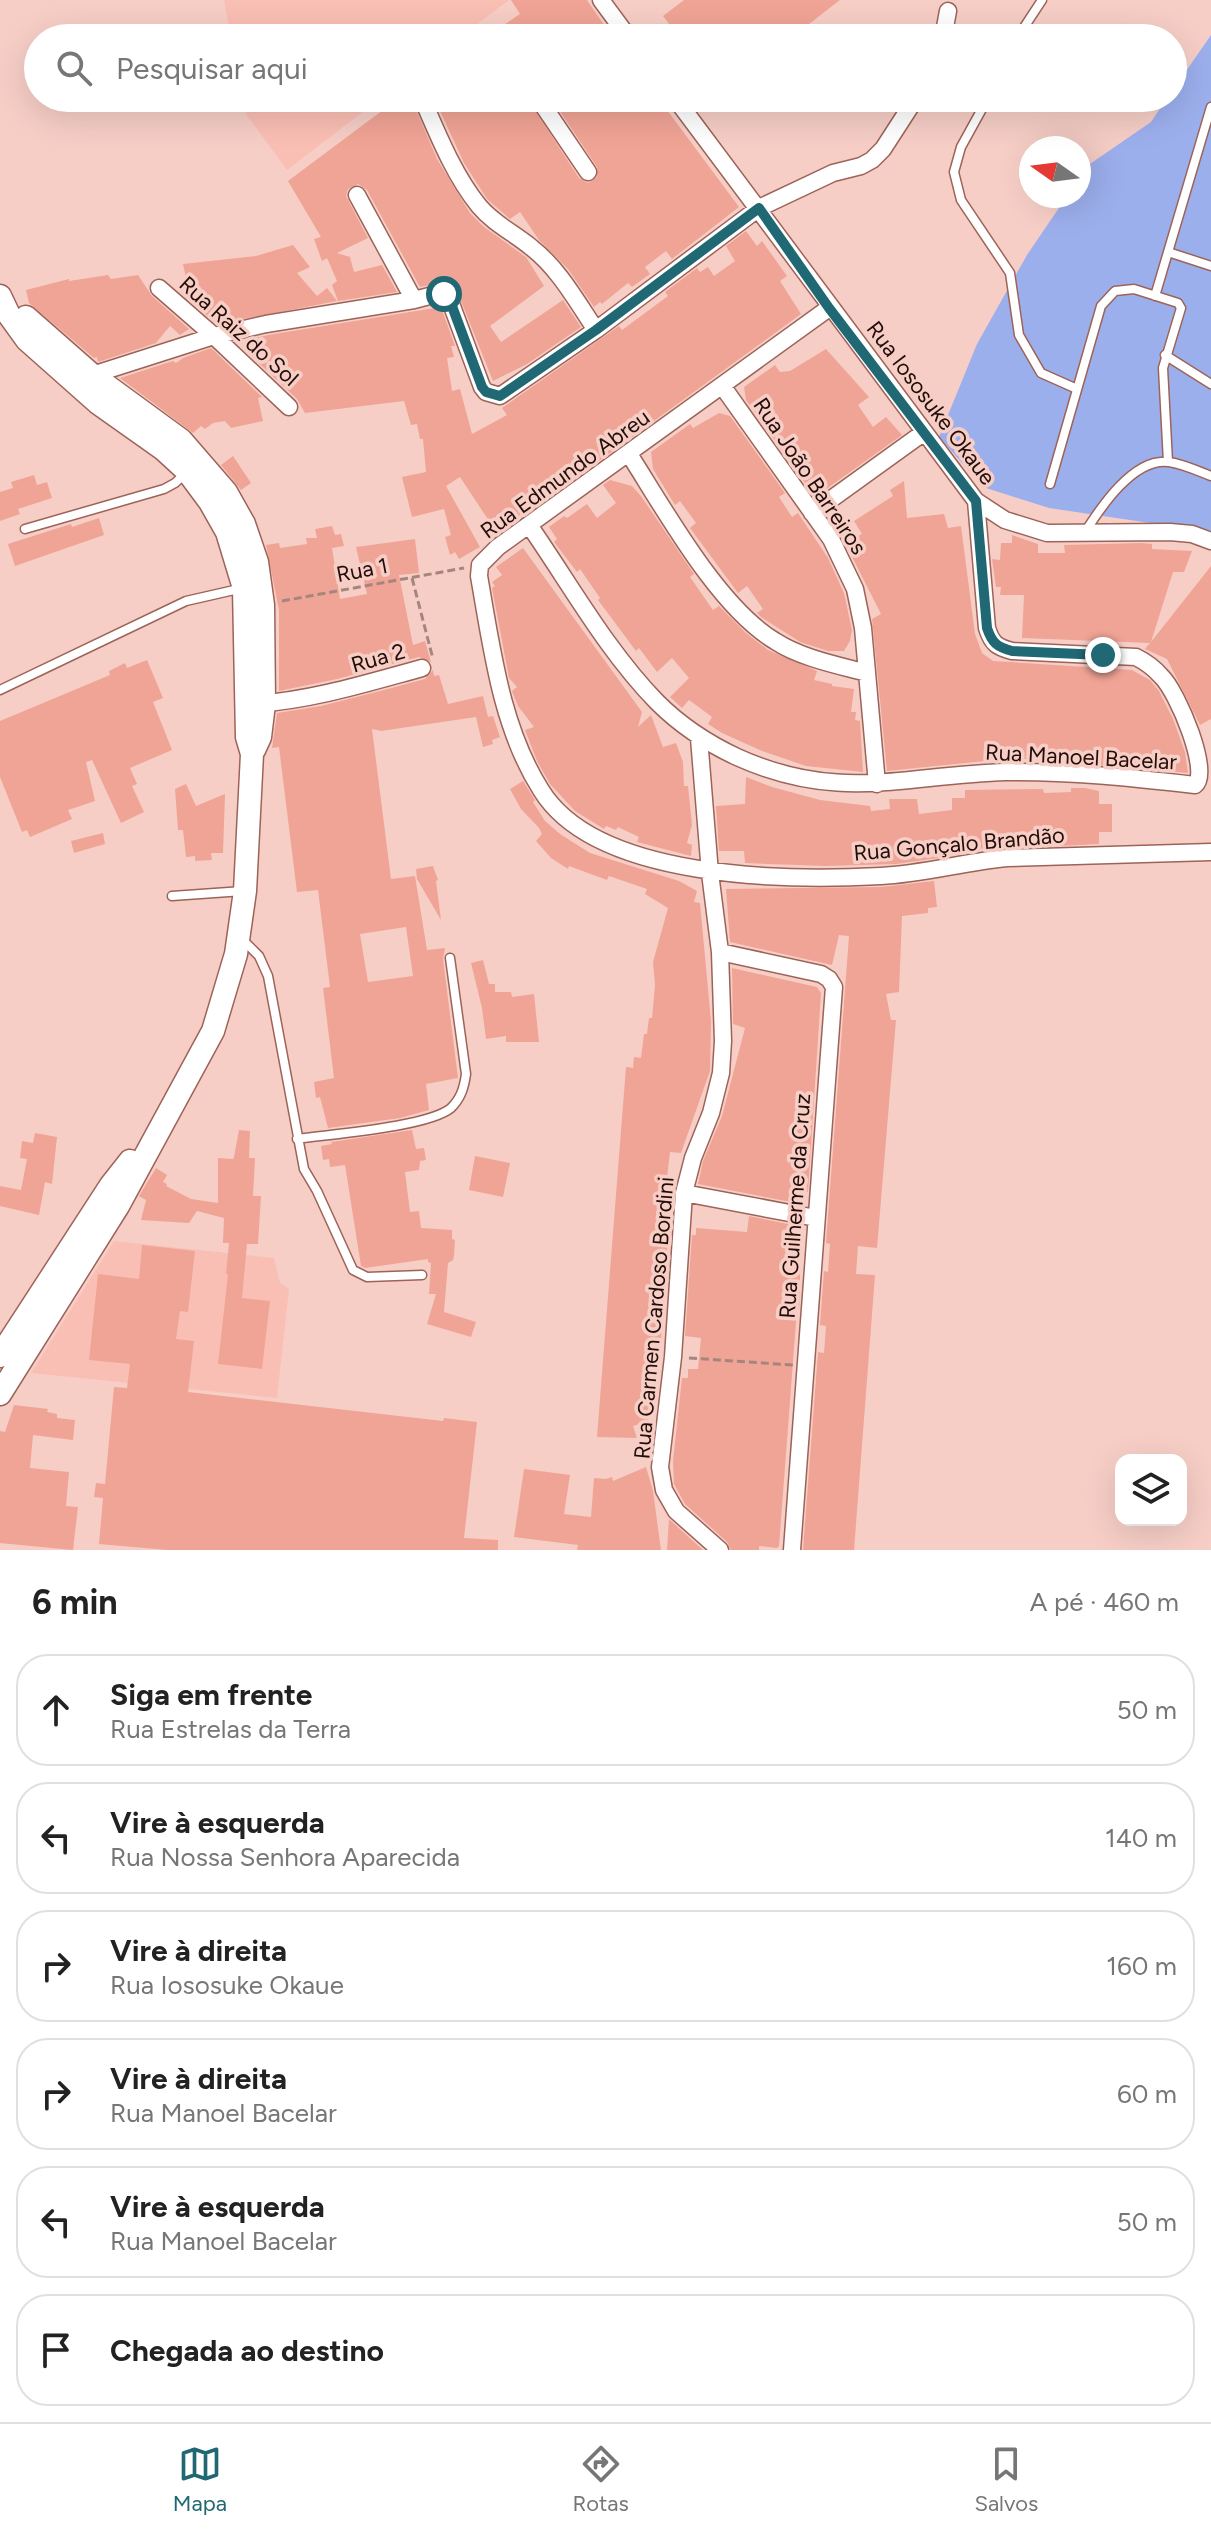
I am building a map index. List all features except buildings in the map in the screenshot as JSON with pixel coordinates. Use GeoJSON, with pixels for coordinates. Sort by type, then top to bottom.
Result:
{"type":"FeatureCollection","features":[{"type":"Feature","properties":{"kind":"main road"},"geometry":{"type":"LineString","coordinates":[[1,297],[17,308],[86,381],[181,440],[226,492],[244,524],[257,562],[263,605],[255,704]]}},
{"type":"Feature","properties":{"kind":"main road"},"geometry":{"type":"LineString","coordinates":[[0,1394],[118,1206],[213,1031],[228,986],[239,936],[245,891],[252,754],[260,737],[244,588],[227,532],[187,471],[163,449],[98,403],[86,381]]}},
{"type":"Feature","properties":{"kind":"main road"},"geometry":{"type":"LineString","coordinates":[[0,1356],[111,1185],[131,1161],[147,1149]]}},
{"type":"Feature","properties":{"kind":"street"},"geometry":{"type":"LineString","coordinates":[[601,0],[619,24]]}},
{"type":"Feature","properties":{"kind":"street"},"geometry":{"type":"LineString","coordinates":[[946,24],[948,11]]}},
{"type":"Feature","properties":{"kind":"street"},"geometry":{"type":"LineString","coordinates":[[429,112],[453,163],[479,206],[497,224],[544,259],[596,330]]}},
{"type":"Feature","properties":{"kind":"street"},"geometry":{"type":"LineString","coordinates":[[550,112],[588,172]]}},
{"type":"Feature","properties":{"kind":"street","name":"Rua Iososuke Okaue"},"geometry":{"type":"LineString","coordinates":[[686,112],[976,501],[1005,520],[1047,533],[1170,532],[1192,534],[1211,541]]}},
{"type":"Feature","properties":{"kind":"street"},"geometry":{"type":"LineString","coordinates":[[86,381],[214,336],[437,294],[449,298],[482,387],[486,392],[500,396],[596,330],[759,208],[833,173],[872,160],[883,149],[907,112]]}},
{"type":"Feature","properties":{"kind":"street"},"geometry":{"type":"LineString","coordinates":[[357,195],[414,300]]}},
{"type":"Feature","properties":{"kind":"street","name":"Rua Raiz do Sol"},"geometry":{"type":"LineString","coordinates":[[159,288],[289,407]]}},
{"type":"Feature","properties":{"kind":"street","name":"Rua Edmundo Abreu"},"geometry":{"type":"LineString","coordinates":[[710,873],[607,843],[583,831],[542,793],[512,731],[491,645],[479,576],[480,565],[487,556],[529,525],[829,308]]}},
{"type":"Feature","properties":{"kind":"street","name":"Rua João Barreiros"},"geometry":{"type":"LineString","coordinates":[[723,387],[831,539],[855,589],[863,628],[877,784]]}},
{"type":"Feature","properties":{"kind":"street"},"geometry":{"type":"LineString","coordinates":[[812,513],[923,433]]}},
{"type":"Feature","properties":{"kind":"street"},"geometry":{"type":"LineString","coordinates":[[629,454],[714,580],[760,630],[790,649],[867,673]]}},
{"type":"Feature","properties":{"kind":"street","name":"Rua Manoel Bacelar"},"geometry":{"type":"LineString","coordinates":[[529,525],[626,667],[658,703],[699,738],[761,767],[799,779],[838,784],[877,784],[1006,772],[1195,785],[1207,778],[1210,752],[1205,736],[1164,678],[1147,663],[1136,657],[1012,651],[991,642],[987,628],[976,501]]}},
{"type":"Feature","properties":{"kind":"street","name":"Rua 2"},"geometry":{"type":"LineString","coordinates":[[255,704],[338,692],[422,668]]}},
{"type":"Feature","properties":{"kind":"street","name":"Rua Carmen Cardoso Bordini"},"geometry":{"type":"LineString","coordinates":[[699,738],[720,952],[723,1041],[721,1073],[711,1113],[693,1158],[684,1193],[673,1357],[660,1467],[664,1490],[676,1511],[720,1550]]}},
{"type":"Feature","properties":{"kind":"street","name":"Rua Gonçalo Brandão"},"geometry":{"type":"LineString","coordinates":[[710,873],[880,877],[1007,858],[1211,852]]}},
{"type":"Feature","properties":{"kind":"street","name":"Rua Guilherme da Cruz"},"geometry":{"type":"LineString","coordinates":[[720,952],[821,974],[834,987],[792,1550]]}},
{"type":"Feature","properties":{"kind":"street"},"geometry":{"type":"LineString","coordinates":[[684,1193],[816,1218]]}},
{"type":"Feature","properties":{"kind":"lane"},"geometry":{"type":"LineString","coordinates":[[1026,24],[1042,0]]}},
{"type":"Feature","properties":{"kind":"lane"},"geometry":{"type":"LineString","coordinates":[[1155,296],[1211,107]]}},
{"type":"Feature","properties":{"kind":"lane"},"geometry":{"type":"LineString","coordinates":[[980,112],[961,147],[954,172],[961,200],[1010,273],[1019,335],[1041,373],[1077,389]]}},
{"type":"Feature","properties":{"kind":"lane"},"geometry":{"type":"LineString","coordinates":[[1168,252],[1211,266]]}},
{"type":"Feature","properties":{"kind":"lane"},"geometry":{"type":"LineString","coordinates":[[1050,484],[1101,306],[1115,291],[1134,289],[1178,303],[1181,308],[1165,355],[1163,386],[1168,462]]}},
{"type":"Feature","properties":{"kind":"lane"},"geometry":{"type":"LineString","coordinates":[[1165,355],[1211,384]]}},
{"type":"Feature","properties":{"kind":"lane"},"geometry":{"type":"LineString","coordinates":[[1084,532],[1116,488],[1148,467],[1168,462],[1211,476]]}},
{"type":"Feature","properties":{"kind":"lane"},"geometry":{"type":"LineString","coordinates":[[25,529],[164,489],[187,471]]}},
{"type":"Feature","properties":{"kind":"lane"},"geometry":{"type":"LineString","coordinates":[[0,690],[186,601],[244,588]]}},
{"type":"Feature","properties":{"kind":"lane"},"geometry":{"type":"LineString","coordinates":[[172,896],[245,891]]}},
{"type":"Feature","properties":{"kind":"lane"},"geometry":{"type":"LineString","coordinates":[[239,936],[259,956],[268,976],[304,1169],[353,1270],[367,1277],[422,1275]]}},
{"type":"Feature","properties":{"kind":"lane"},"geometry":{"type":"LineString","coordinates":[[297,1139],[426,1120],[449,1109],[463,1093],[466,1074],[450,958]]}},
{"type":"Feature","properties":{"kind":"path","name":"Rua 1"},"geometry":{"type":"LineString","coordinates":[[276,603],[454,570]]}},
{"type":"Feature","properties":{"kind":"path","name":"Rua 2"},"geometry":{"type":"LineString","coordinates":[[412,577],[433,653],[433,661],[422,668]]}},
{"type":"Feature","properties":{"kind":"path"},"geometry":{"type":"LineString","coordinates":[[673,1357],[805,1366]]}},
{"type":"Feature","properties":{"kind":"shaded area"},"geometry":{"type":"Polygon","coordinates":[[[224,0],[509,0],[477,24],[228,24],[224,0]]]}},
{"type":"Feature","properties":{"kind":"shaded area"},"geometry":{"type":"Polygon","coordinates":[[[1211,35],[1211,532],[1049,508],[983,487],[939,437],[977,344],[1027,255],[1059,208],[1091,208],[1091,163],[1151,122],[1158,112],[1187,112],[1187,70],[1211,35]]]}},
{"type":"Feature","properties":{"kind":"shaded area"},"geometry":{"type":"Polygon","coordinates":[[[246,112],[363,112],[287,170],[246,112]]]}},
{"type":"Feature","properties":{"kind":"shaded area"},"geometry":{"type":"Polygon","coordinates":[[[114,1241],[274,1258],[280,1283],[289,1289],[277,1398],[31,1373],[114,1241]]]}},
{"type":"Feature","properties":{"kind":"route"},"geometry":{"type":"LineString","coordinates":[[444,294],[449,298],[482,387],[486,392],[500,396],[596,330],[759,208],[829,308],[976,501],[987,628],[991,642],[1012,651],[1103,655]]}}]}
